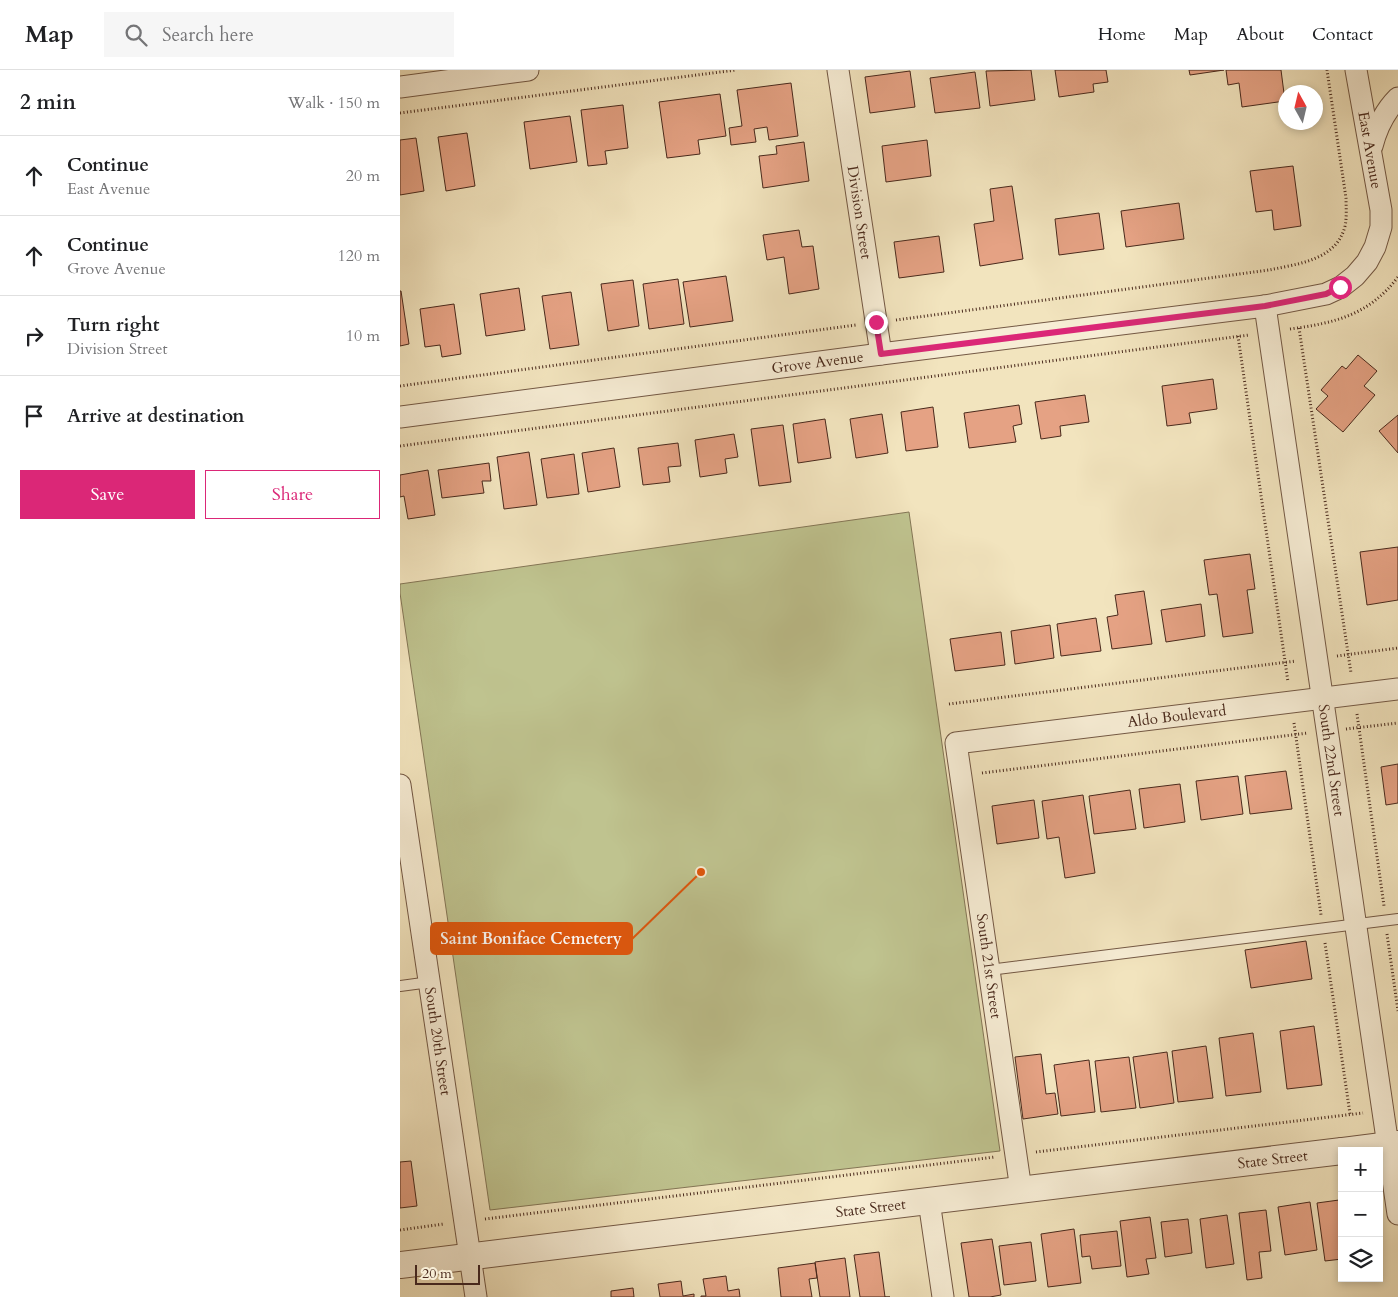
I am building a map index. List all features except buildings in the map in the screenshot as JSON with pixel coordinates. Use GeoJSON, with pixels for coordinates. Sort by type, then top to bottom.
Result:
{"type":"FeatureCollection","features":[{"type":"Feature","properties":{"kind":"street"},"geometry":{"type":"LineString","coordinates":[[400,87],[528,70]]}},
{"type":"Feature","properties":{"kind":"street","name":"Division Street"},"geometry":{"type":"LineString","coordinates":[[838,70],[881,354]]}},
{"type":"Feature","properties":{"kind":"street","name":"East Avenue"},"geometry":{"type":"LineString","coordinates":[[1265,306],[1326,294],[1340,287],[1355,276],[1367,262],[1375,247],[1381,228],[1381,210],[1356,70]]}},
{"type":"Feature","properties":{"kind":"street"},"geometry":{"type":"LineString","coordinates":[[1371,151],[1380,121],[1398,98]]}},
{"type":"Feature","properties":{"kind":"street","name":"South 22nd Street"},"geometry":{"type":"LineString","coordinates":[[1265,306],[1383,1110],[1393,1145],[1398,1214]]}},
{"type":"Feature","properties":{"kind":"street","name":"Grove Avenue"},"geometry":{"type":"LineString","coordinates":[[400,416],[1265,306]]}},
{"type":"Feature","properties":{"kind":"street","name":"Aldo Boulevard"},"geometry":{"type":"LineString","coordinates":[[956,743],[1398,689]]}},
{"type":"Feature","properties":{"kind":"street","name":"South 21st Street"},"geometry":{"type":"LineString","coordinates":[[956,743],[1021,1190]]}},
{"type":"Feature","properties":{"kind":"street","name":"South 20th Street"},"geometry":{"type":"LineString","coordinates":[[400,785],[476,1297]]}},
{"type":"Feature","properties":{"kind":"street","name":"State Street"},"geometry":{"type":"LineString","coordinates":[[1376,1147],[1393,1145]]}},
{"type":"Feature","properties":{"kind":"street","name":"State Street"},"geometry":{"type":"LineString","coordinates":[[400,1265],[1338,1151]]}},
{"type":"Feature","properties":{"kind":"street"},"geometry":{"type":"LineString","coordinates":[[929,1201],[943,1297]]}},
{"type":"Feature","properties":{"kind":"lane"},"geometry":{"type":"LineString","coordinates":[[989,970],[1398,919]]}},
{"type":"Feature","properties":{"kind":"lane"},"geometry":{"type":"LineString","coordinates":[[400,986],[430,982]]}},
{"type":"Feature","properties":{"kind":"path"},"geometry":{"type":"LineString","coordinates":[[400,113],[736,70]]}},
{"type":"Feature","properties":{"kind":"path"},"geometry":{"type":"LineString","coordinates":[[400,386],[1269,270],[1313,260],[1329,251],[1339,239],[1345,226],[1346,198],[1327,70]]}},
{"type":"Feature","properties":{"kind":"path"},"geometry":{"type":"LineString","coordinates":[[400,446],[1299,328],[1340,319],[1360,311],[1375,302],[1398,277]]}},
{"type":"Feature","properties":{"kind":"path"},"geometry":{"type":"LineString","coordinates":[[1299,328],[1359,727],[1398,1011]]}},
{"type":"Feature","properties":{"kind":"path"},"geometry":{"type":"LineString","coordinates":[[1238,336],[1296,735]]}},
{"type":"Feature","properties":{"kind":"path"},"geometry":{"type":"LineString","coordinates":[[949,704],[1398,648]]}},
{"type":"Feature","properties":{"kind":"path"},"geometry":{"type":"LineString","coordinates":[[960,776],[1398,723]]}},
{"type":"Feature","properties":{"kind":"path"},"geometry":{"type":"LineString","coordinates":[[400,1230],[1383,1110]]}},
{"type":"Feature","properties":{"kind":"green space"},"geometry":{"type":"Polygon","coordinates":[[[909,512],[1000,1151],[490,1210],[400,584],[909,512]]]}},
{"type":"Feature","properties":{"kind":"place","name":"Saint Boniface Cemetery"},"geometry":{"type":"Point","coordinates":[701,872]}},
{"type":"Feature","properties":{"kind":"route"},"geometry":{"type":"LineString","coordinates":[[876,322],[881,354],[1265,306],[1326,294],[1340,287]]}}]}
